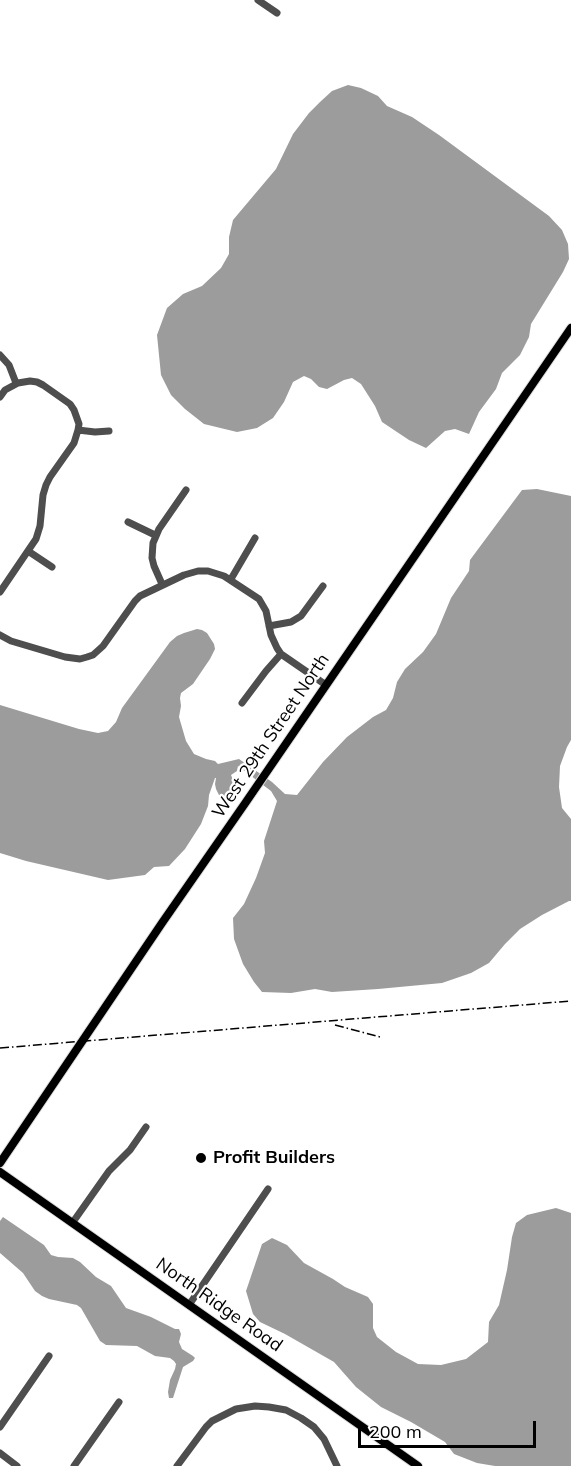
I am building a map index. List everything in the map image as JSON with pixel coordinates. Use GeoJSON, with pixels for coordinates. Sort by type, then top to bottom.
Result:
{"type":"FeatureCollection","features":[{"type":"Feature","properties":{"kind":"main road","name":"West 29th Street North"},"geometry":{"type":"LineString","coordinates":[[0,1163],[155,932],[571,328]]}},
{"type":"Feature","properties":{"kind":"main road","name":"North Ridge Road"},"geometry":{"type":"LineString","coordinates":[[0,1172],[418,1466]]}},
{"type":"Feature","properties":{"kind":"street"},"geometry":{"type":"LineString","coordinates":[[258,0],[277,13]]}},
{"type":"Feature","properties":{"kind":"street"},"geometry":{"type":"LineString","coordinates":[[0,355],[9,365],[16,383]]}},
{"type":"Feature","properties":{"kind":"street"},"geometry":{"type":"LineString","coordinates":[[0,397],[5,390],[16,383],[37,382],[65,400],[74,410],[78,430],[74,443],[46,485],[39,533],[0,592]]}},
{"type":"Feature","properties":{"kind":"street"},"geometry":{"type":"LineString","coordinates":[[78,430],[109,431]]}},
{"type":"Feature","properties":{"kind":"street"},"geometry":{"type":"LineString","coordinates":[[162,584],[152,558],[155,535],[186,490]]}},
{"type":"Feature","properties":{"kind":"street"},"geometry":{"type":"LineString","coordinates":[[128,522],[155,535]]}},
{"type":"Feature","properties":{"kind":"street"},"geometry":{"type":"LineString","coordinates":[[231,579],[255,538]]}},
{"type":"Feature","properties":{"kind":"street"},"geometry":{"type":"LineString","coordinates":[[28,551],[52,567]]}},
{"type":"Feature","properties":{"kind":"street"},"geometry":{"type":"LineString","coordinates":[[0,635],[11,641],[66,657],[80,659],[87,657],[103,646],[140,596],[183,575],[198,571],[216,572],[256,596],[266,610],[273,642],[281,654],[326,685]]}},
{"type":"Feature","properties":{"kind":"street"},"geometry":{"type":"LineString","coordinates":[[269,626],[291,622],[301,616],[323,586]]}},
{"type":"Feature","properties":{"kind":"street"},"geometry":{"type":"LineString","coordinates":[[242,703],[254,685],[281,654]]}},
{"type":"Feature","properties":{"kind":"street"},"geometry":{"type":"LineString","coordinates":[[72,1222],[146,1127]]}},
{"type":"Feature","properties":{"kind":"street"},"geometry":{"type":"LineString","coordinates":[[189,1305],[268,1189]]}},
{"type":"Feature","properties":{"kind":"street"},"geometry":{"type":"LineString","coordinates":[[0,1427],[49,1356]]}},
{"type":"Feature","properties":{"kind":"street"},"geometry":{"type":"LineString","coordinates":[[74,1466],[119,1402]]}},
{"type":"Feature","properties":{"kind":"street"},"geometry":{"type":"LineString","coordinates":[[177,1466],[212,1421],[236,1409],[255,1406],[286,1410],[314,1427],[324,1439],[337,1466]]}},
{"type":"Feature","properties":{"kind":"street"},"geometry":{"type":"LineString","coordinates":[[0,1454],[17,1466]]}},
{"type":"Feature","properties":{"kind":"shaded area"},"geometry":{"type":"Polygon","coordinates":[[[348,85],[378,96],[387,106],[412,117],[439,135],[549,216],[562,230],[568,244],[569,259],[531,324],[529,337],[520,355],[502,373],[496,389],[479,412],[469,434],[455,429],[445,431],[426,448],[382,422],[361,384],[352,378],[327,389],[319,387],[304,376],[293,382],[284,402],[273,418],[257,428],[237,432],[204,424],[171,395],[161,375],[157,335],[167,308],[183,294],[202,286],[221,268],[229,254],[229,237],[233,220],[276,169],[293,134],[309,113],[332,91],[348,85]]]}},
{"type":"Feature","properties":{"kind":"shaded area"},"geometry":{"type":"Polygon","coordinates":[[[537,489],[571,496],[571,740],[560,766],[559,787],[562,808],[571,819],[571,901],[520,929],[489,963],[471,973],[442,983],[332,992],[315,989],[291,993],[262,992],[243,964],[234,939],[233,918],[244,904],[256,878],[265,853],[264,841],[277,801],[271,791],[238,766],[237,771],[231,775],[233,780],[230,792],[225,796],[219,795],[215,778],[201,824],[185,849],[169,866],[154,867],[145,875],[108,880],[0,853],[0,705],[79,729],[98,733],[108,731],[170,642],[184,633],[197,629],[202,630],[207,633],[215,649],[193,684],[181,693],[179,717],[186,741],[194,754],[218,764],[239,759],[285,794],[297,795],[323,762],[347,737],[386,710],[405,669],[423,652],[436,634],[451,598],[469,571],[470,560],[522,490],[537,489]]]}},
{"type":"Feature","properties":{"kind":"shaded area"},"geometry":{"type":"Polygon","coordinates":[[[556,1208],[571,1213],[571,1466],[495,1466],[477,1463],[454,1454],[445,1442],[381,1407],[356,1387],[334,1362],[260,1322],[253,1314],[246,1291],[262,1244],[272,1238],[287,1245],[304,1263],[345,1287],[368,1297],[373,1304],[373,1328],[377,1337],[396,1352],[418,1364],[441,1365],[466,1359],[488,1342],[489,1322],[499,1305],[516,1223],[527,1215],[556,1208]]]}},
{"type":"Feature","properties":{"kind":"shaded area"},"geometry":{"type":"Polygon","coordinates":[[[3,1217],[44,1245],[51,1255],[73,1258],[80,1262],[96,1277],[111,1286],[126,1308],[179,1329],[181,1334],[179,1342],[182,1349],[195,1358],[183,1367],[173,1398],[169,1398],[168,1392],[176,1364],[174,1361],[170,1358],[155,1356],[137,1346],[106,1345],[100,1341],[81,1308],[77,1305],[49,1299],[35,1291],[23,1273],[0,1253],[0,1221],[3,1217]]]}},
{"type":"Feature","properties":{"kind":"railway"},"geometry":{"type":"LineString","coordinates":[[0,1048],[571,1001]]}},
{"type":"Feature","properties":{"kind":"railway"},"geometry":{"type":"LineString","coordinates":[[335,1025],[380,1037]]}},
{"type":"Feature","properties":{"kind":"place","name":"Profit Builders"},"geometry":{"type":"Point","coordinates":[201,1158]}}]}
